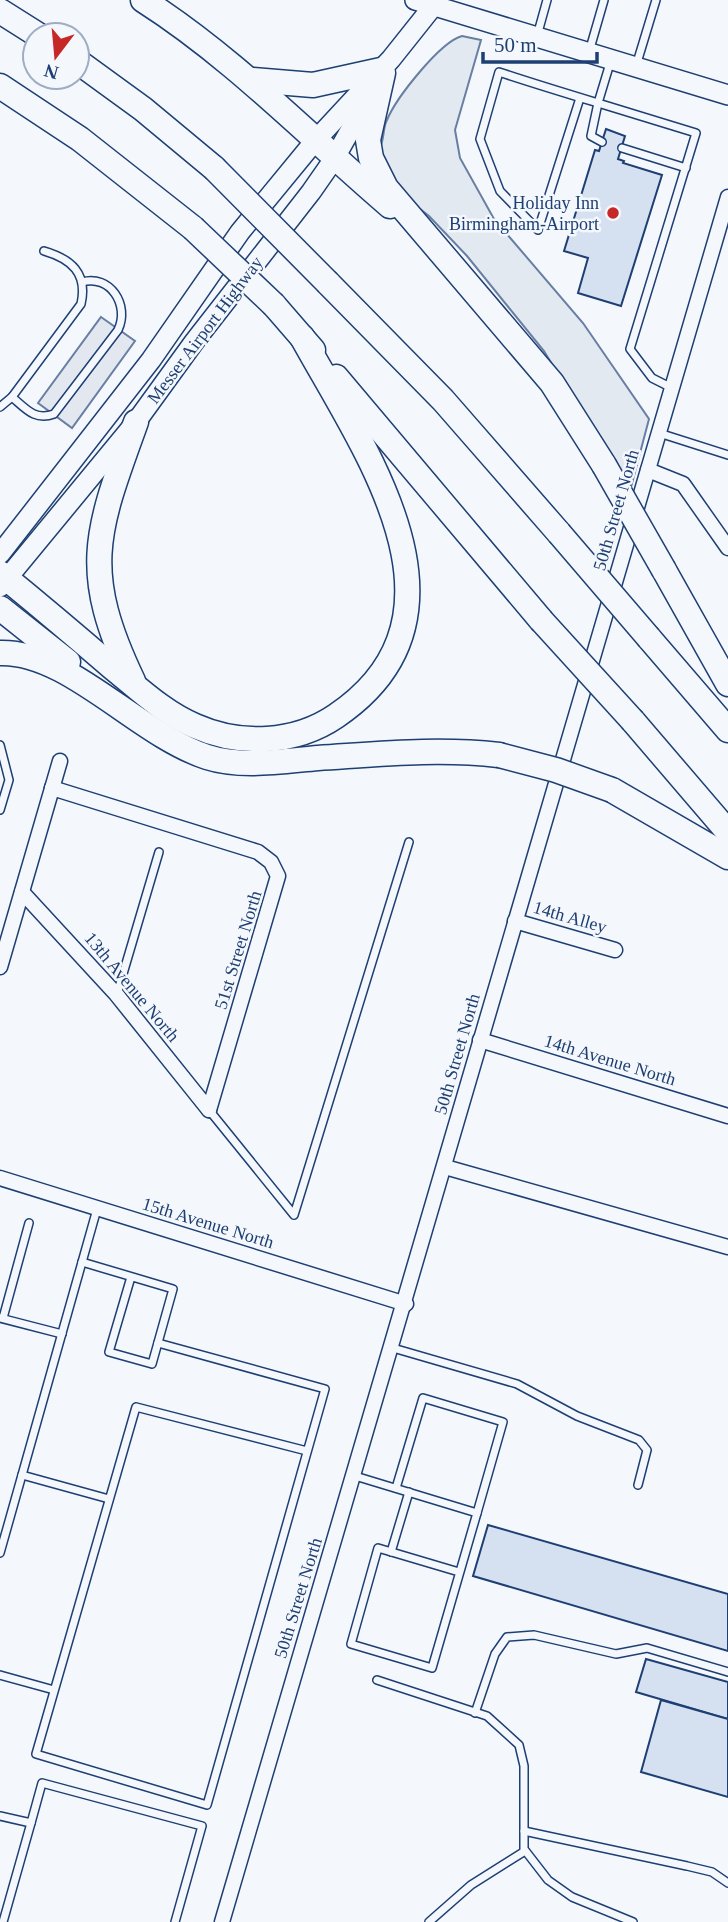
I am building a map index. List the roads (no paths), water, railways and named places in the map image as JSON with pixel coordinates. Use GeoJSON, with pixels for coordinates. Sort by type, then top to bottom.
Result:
{"type":"FeatureCollection","features":[{"type":"Feature","properties":{"kind":"highway"},"geometry":{"type":"LineString","coordinates":[[143,0],[211,46],[252,80],[314,142],[422,234]]}},
{"type":"Feature","properties":{"kind":"highway"},"geometry":{"type":"LineString","coordinates":[[0,11],[21,24]]}},
{"type":"Feature","properties":{"kind":"highway"},"geometry":{"type":"LineString","coordinates":[[252,80],[313,85],[353,79],[385,67]]}},
{"type":"Feature","properties":{"kind":"highway"},"geometry":{"type":"LineString","coordinates":[[385,67],[368,140],[371,158],[386,188],[422,234],[552,383],[604,465],[728,684]]}},
{"type":"Feature","properties":{"kind":"highway"},"geometry":{"type":"LineString","coordinates":[[91,71],[143,109],[214,168],[443,400],[728,730]]}},
{"type":"Feature","properties":{"kind":"highway"},"geometry":{"type":"LineString","coordinates":[[0,86],[80,139],[193,228],[274,305],[541,620],[633,721],[728,832]]}},
{"type":"Feature","properties":{"kind":"highway"},"geometry":{"type":"LineString","coordinates":[[2,580],[172,715],[197,727],[232,737],[261,740],[295,736],[323,724],[353,704],[373,683],[390,657],[401,631],[408,577],[400,531],[382,483],[302,337]]}},
{"type":"Feature","properties":{"kind":"highway"},"geometry":{"type":"LineString","coordinates":[[136,422],[106,503],[98,542],[98,581],[114,641],[137,687]]}},
{"type":"Feature","properties":{"kind":"highway"},"geometry":{"type":"LineString","coordinates":[[0,608],[165,739]]}},
{"type":"Feature","properties":{"kind":"highway"},"geometry":{"type":"LineString","coordinates":[[0,653],[19,652],[45,660],[165,739],[209,757],[257,763],[449,749],[499,755],[556,770],[612,790],[728,857]]}},
{"type":"Feature","properties":{"kind":"main road"},"geometry":{"type":"LineString","coordinates":[[428,2],[728,95]]}},
{"type":"Feature","properties":{"kind":"main road","name":"Messer Airport Highway"},"geometry":{"type":"LineString","coordinates":[[2,580],[136,422],[334,159],[385,67],[428,2]]}},
{"type":"Feature","properties":{"kind":"main road","name":"Messer Airport Highway"},"geometry":{"type":"LineString","coordinates":[[0,554],[151,360],[240,232],[314,142],[385,67]]}},
{"type":"Feature","properties":{"kind":"street","name":"50th Street North"},"geometry":{"type":"LineString","coordinates":[[222,1922],[406,1304],[480,1040],[728,197]]}},
{"type":"Feature","properties":{"kind":"street"},"geometry":{"type":"LineString","coordinates":[[648,470],[683,484],[693,494],[728,548]]}},
{"type":"Feature","properties":{"kind":"street"},"geometry":{"type":"LineString","coordinates":[[0,967],[60,761]]}},
{"type":"Feature","properties":{"kind":"street","name":"51st Street North"},"geometry":{"type":"LineString","coordinates":[[52,788],[258,852],[271,863],[278,876],[209,1110]]}},
{"type":"Feature","properties":{"kind":"street","name":"13th Avenue North"},"geometry":{"type":"LineString","coordinates":[[22,892],[116,994],[209,1110]]}},
{"type":"Feature","properties":{"kind":"street","name":"14th Alley"},"geometry":{"type":"LineString","coordinates":[[515,921],[615,950]]}},
{"type":"Feature","properties":{"kind":"street","name":"14th Avenue North"},"geometry":{"type":"LineString","coordinates":[[480,1040],[728,1116]]}},
{"type":"Feature","properties":{"kind":"street"},"geometry":{"type":"LineString","coordinates":[[445,1167],[728,1247]]}},
{"type":"Feature","properties":{"kind":"street","name":"15th Avenue North"},"geometry":{"type":"LineString","coordinates":[[0,1178],[406,1304]]}},
{"type":"Feature","properties":{"kind":"lane"},"geometry":{"type":"LineString","coordinates":[[536,37],[547,0]]}},
{"type":"Feature","properties":{"kind":"lane"},"geometry":{"type":"LineString","coordinates":[[589,52],[604,1],[593,0]]}},
{"type":"Feature","properties":{"kind":"lane"},"geometry":{"type":"LineString","coordinates":[[636,66],[656,0]]}},
{"type":"Feature","properties":{"kind":"lane"},"geometry":{"type":"LineString","coordinates":[[602,142],[591,136],[611,59]]}},
{"type":"Feature","properties":{"kind":"lane"},"geometry":{"type":"LineString","coordinates":[[580,98],[538,230],[500,191],[480,139],[499,72],[696,133],[630,349],[652,378],[672,388]]}},
{"type":"Feature","properties":{"kind":"lane"},"geometry":{"type":"LineString","coordinates":[[622,148],[686,168]]}},
{"type":"Feature","properties":{"kind":"lane"},"geometry":{"type":"LineString","coordinates":[[0,407],[12,397],[81,304],[82,282],[70,261],[44,251]]}},
{"type":"Feature","properties":{"kind":"lane"},"geometry":{"type":"LineString","coordinates":[[12,397],[39,417],[54,414],[118,330],[121,317],[115,292],[109,284],[98,280],[82,282]]}},
{"type":"Feature","properties":{"kind":"lane"},"geometry":{"type":"LineString","coordinates":[[659,433],[728,455]]}},
{"type":"Feature","properties":{"kind":"lane"},"geometry":{"type":"LineString","coordinates":[[0,745],[9,780],[0,810]]}},
{"type":"Feature","properties":{"kind":"lane"},"geometry":{"type":"LineString","coordinates":[[209,1110],[294,1215],[409,842]]}},
{"type":"Feature","properties":{"kind":"lane"},"geometry":{"type":"LineString","coordinates":[[116,994],[159,852]]}},
{"type":"Feature","properties":{"kind":"lane"},"geometry":{"type":"LineString","coordinates":[[0,1553],[97,1209]]}},
{"type":"Feature","properties":{"kind":"lane"},"geometry":{"type":"LineString","coordinates":[[29,1223],[1,1318],[62,1334]]}},
{"type":"Feature","properties":{"kind":"lane"},"geometry":{"type":"LineString","coordinates":[[82,1262],[173,1289],[152,1364],[109,1352],[131,1277]]}},
{"type":"Feature","properties":{"kind":"lane"},"geometry":{"type":"LineString","coordinates":[[158,1343],[325,1389],[207,1805],[36,1754],[136,1406],[307,1451]]}},
{"type":"Feature","properties":{"kind":"lane"},"geometry":{"type":"LineString","coordinates":[[393,1348],[517,1384],[577,1416],[639,1440],[647,1450],[638,1485]]}},
{"type":"Feature","properties":{"kind":"lane"},"geometry":{"type":"LineString","coordinates":[[396,1488],[423,1398],[503,1422],[432,1668],[351,1644],[378,1548],[459,1572]]}},
{"type":"Feature","properties":{"kind":"lane"},"geometry":{"type":"LineString","coordinates":[[22,1475],[109,1499]]}},
{"type":"Feature","properties":{"kind":"lane"},"geometry":{"type":"LineString","coordinates":[[355,1476],[477,1513]]}},
{"type":"Feature","properties":{"kind":"lane"},"geometry":{"type":"LineString","coordinates":[[391,1552],[409,1492]]}},
{"type":"Feature","properties":{"kind":"lane"},"geometry":{"type":"LineString","coordinates":[[475,1713],[495,1654],[507,1637],[534,1635],[616,1654],[647,1648],[728,1672]]}},
{"type":"Feature","properties":{"kind":"lane"},"geometry":{"type":"LineString","coordinates":[[0,1675],[54,1690]]}},
{"type":"Feature","properties":{"kind":"lane"},"geometry":{"type":"LineString","coordinates":[[377,1680],[487,1716],[519,1745],[524,1766],[525,1851],[548,1880],[572,1897],[634,1922]]}},
{"type":"Feature","properties":{"kind":"lane"},"geometry":{"type":"LineString","coordinates":[[3,1922],[42,1783],[202,1826],[175,1922]]}},
{"type":"Feature","properties":{"kind":"lane"},"geometry":{"type":"LineString","coordinates":[[0,1816],[31,1823]]}},
{"type":"Feature","properties":{"kind":"lane"},"geometry":{"type":"LineString","coordinates":[[524,1831],[712,1872],[728,1883]]}},
{"type":"Feature","properties":{"kind":"lane"},"geometry":{"type":"LineString","coordinates":[[429,1922],[471,1885],[525,1851]]}},
{"type":"Feature","properties":{"kind":"place","name":"Holiday Inn Birmingham-Airport"},"geometry":{"type":"Point","coordinates":[613,213]}}]}
